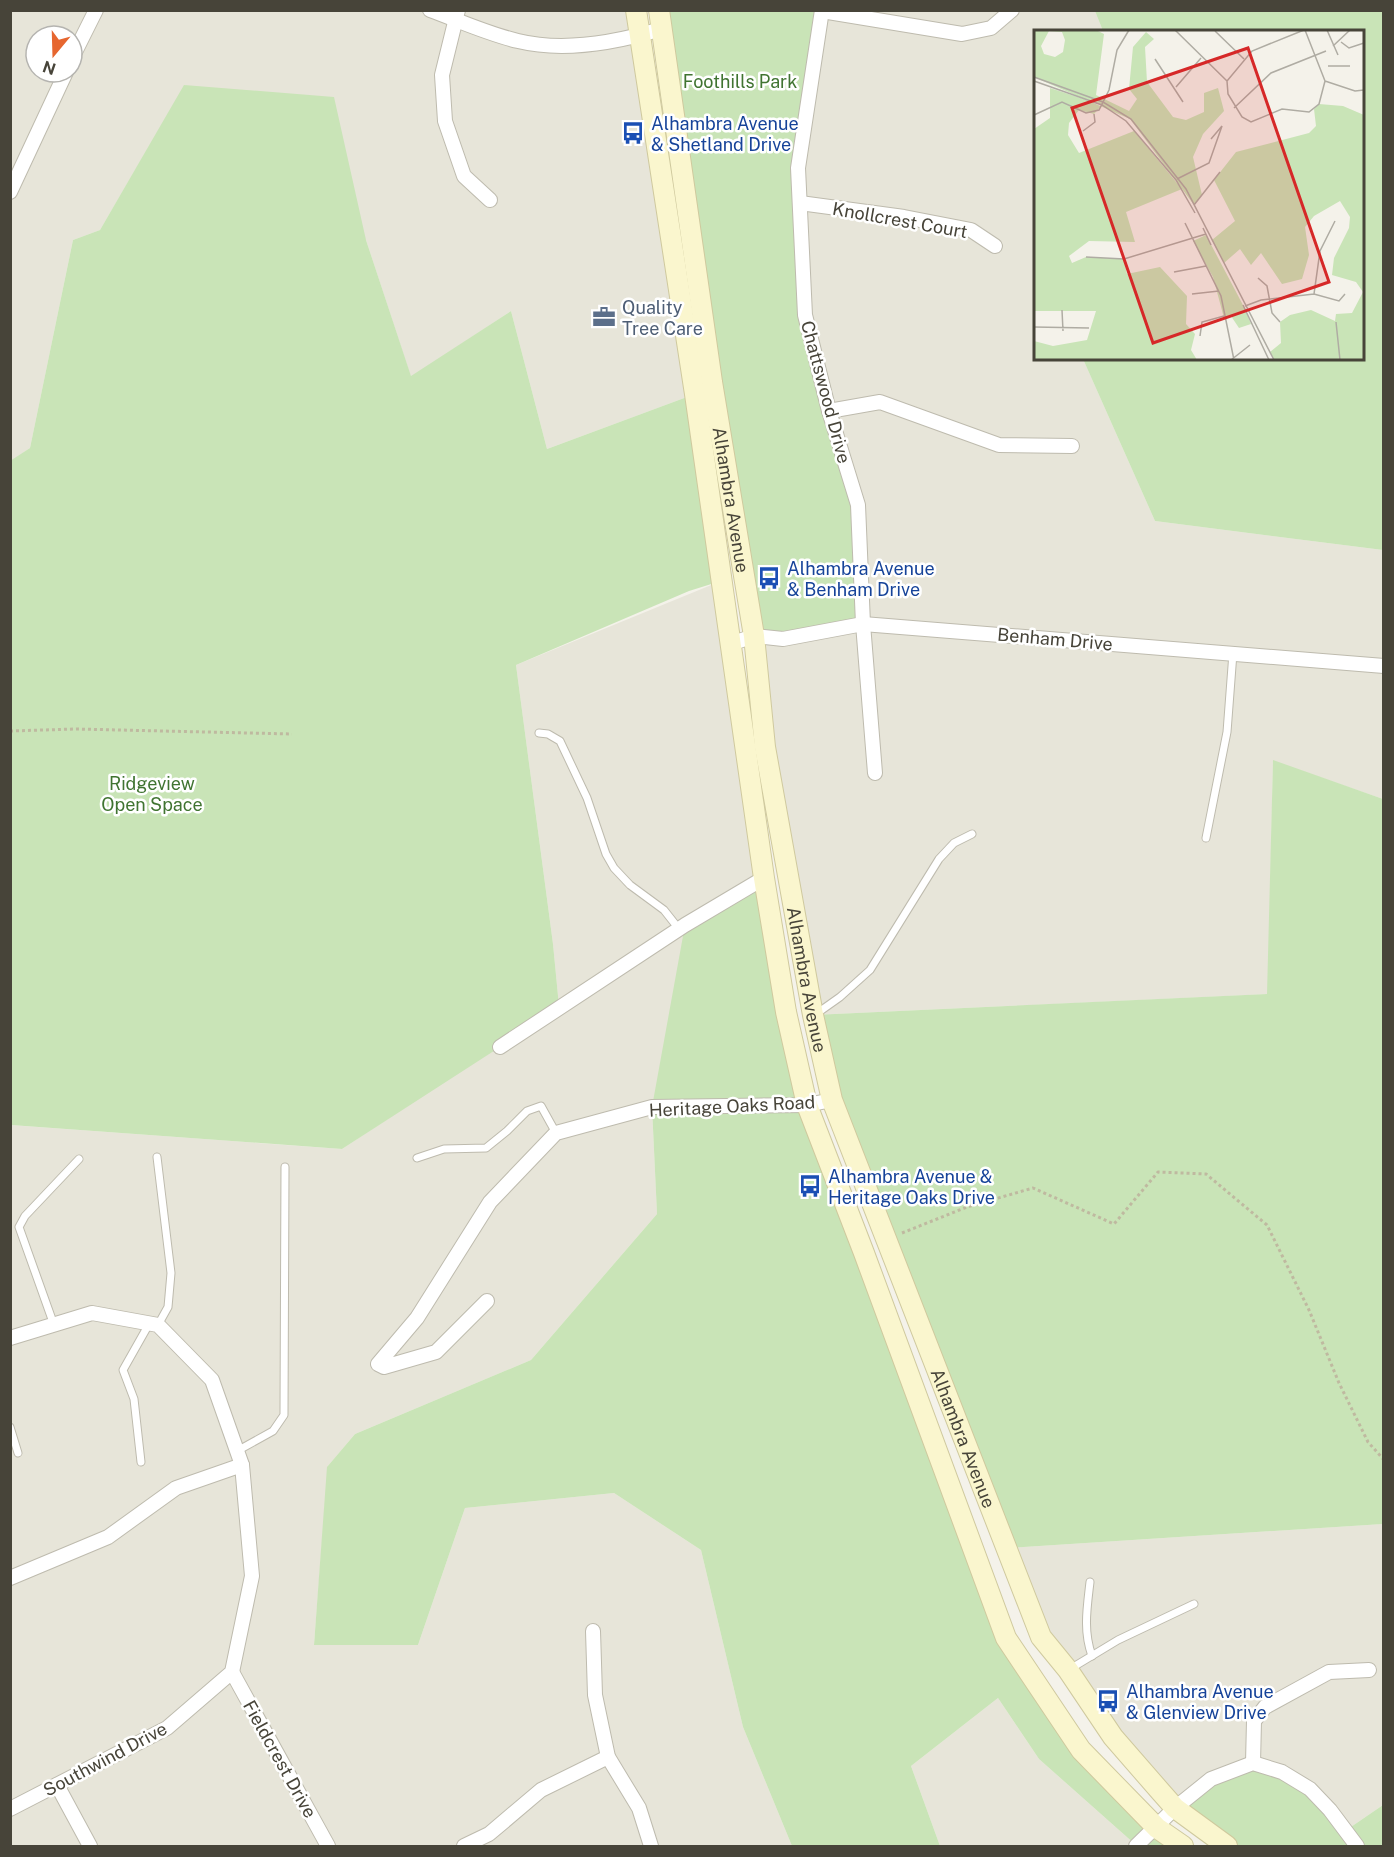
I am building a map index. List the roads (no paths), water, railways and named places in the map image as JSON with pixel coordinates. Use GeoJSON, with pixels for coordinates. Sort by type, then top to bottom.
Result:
{"type":"FeatureCollection","features":[{"type":"Feature","properties":{"kind":"main road","name":"Alhambra Avenue"},"geometry":{"type":"LineString","coordinates":[[636,10],[695,394],[764,878],[786,1012],[807,1105],[1006,1638],[1081,1750],[1157,1828],[1183,1846]]}},
{"type":"Feature","properties":{"kind":"main road","name":"Alhambra Avenue"},"geometry":{"type":"LineString","coordinates":[[660,20],[710,370],[754,636],[765,747],[813,1016],[832,1100],[1041,1638],[1068,1670],[1113,1737],[1175,1808],[1227,1846]]}},
{"type":"Feature","properties":{"kind":"street"},"geometry":{"type":"LineString","coordinates":[[84,34],[96,10]]}},
{"type":"Feature","properties":{"kind":"street"},"geometry":{"type":"LineString","coordinates":[[430,10],[457,15],[483,31],[521,42],[564,47],[639,36],[660,20]]}},
{"type":"Feature","properties":{"kind":"street"},"geometry":{"type":"LineString","coordinates":[[822,11],[962,34],[991,28],[1012,10]]}},
{"type":"Feature","properties":{"kind":"street","name":"Chattswood Drive"},"geometry":{"type":"LineString","coordinates":[[822,11],[798,168],[805,315],[858,505],[863,624],[875,773]]}},
{"type":"Feature","properties":{"kind":"street"},"geometry":{"type":"LineString","coordinates":[[457,15],[442,75],[445,121],[464,176],[490,200]]}},
{"type":"Feature","properties":{"kind":"street"},"geometry":{"type":"LineString","coordinates":[[10,192],[60,84]]}},
{"type":"Feature","properties":{"kind":"street","name":"Knollcrest Court"},"geometry":{"type":"LineString","coordinates":[[800,203],[903,217],[971,230],[995,246]]}},
{"type":"Feature","properties":{"kind":"street"},"geometry":{"type":"LineString","coordinates":[[830,411],[880,402],[999,445],[1072,446]]}},
{"type":"Feature","properties":{"kind":"street","name":"Benham Drive"},"geometry":{"type":"LineString","coordinates":[[730,645],[754,636],[783,639],[863,624],[1383,666]]}},
{"type":"Feature","properties":{"kind":"street"},"geometry":{"type":"LineString","coordinates":[[500,1047],[679,929],[764,878]]}},
{"type":"Feature","properties":{"kind":"street","name":"Heritage Oaks Road"},"geometry":{"type":"LineString","coordinates":[[556,1133],[652,1107],[807,1105],[832,1100]]}},
{"type":"Feature","properties":{"kind":"street"},"geometry":{"type":"LineString","coordinates":[[487,1301],[436,1352],[384,1367],[378,1364],[417,1318],[490,1202],[556,1133]]}},
{"type":"Feature","properties":{"kind":"street"},"geometry":{"type":"LineString","coordinates":[[10,1338],[92,1313],[154,1324],[212,1380],[240,1458],[252,1576],[232,1672]]}},
{"type":"Feature","properties":{"kind":"street"},"geometry":{"type":"LineString","coordinates":[[10,1578],[108,1537],[176,1488],[240,1458]]}},
{"type":"Feature","properties":{"kind":"street"},"geometry":{"type":"LineString","coordinates":[[593,1630],[596,1695],[608,1757],[639,1808],[651,1846]]}},
{"type":"Feature","properties":{"kind":"street"},"geometry":{"type":"LineString","coordinates":[[1252,1763],[1254,1721],[1265,1707],[1329,1672],[1369,1670]]}},
{"type":"Feature","properties":{"kind":"street","name":"Southwind Drive"},"geometry":{"type":"LineString","coordinates":[[10,1809],[167,1728],[232,1672]]}},
{"type":"Feature","properties":{"kind":"street","name":"Fieldcrest Drive"},"geometry":{"type":"LineString","coordinates":[[232,1672],[328,1846]]}},
{"type":"Feature","properties":{"kind":"street"},"geometry":{"type":"LineString","coordinates":[[464,1846],[489,1834],[541,1790],[608,1757]]}},
{"type":"Feature","properties":{"kind":"street"},"geometry":{"type":"LineString","coordinates":[[1136,1846],[1175,1808],[1211,1779],[1252,1763],[1282,1772],[1310,1789],[1330,1810],[1357,1846]]}},
{"type":"Feature","properties":{"kind":"street"},"geometry":{"type":"LineString","coordinates":[[57,1785],[90,1846]]}},
{"type":"Feature","properties":{"kind":"lane"},"geometry":{"type":"LineString","coordinates":[[1206,838],[1227,732],[1233,653]]}},
{"type":"Feature","properties":{"kind":"lane"},"geometry":{"type":"LineString","coordinates":[[539,733],[548,734],[560,741],[587,798],[606,854],[614,868],[630,885],[664,910],[679,929]]}},
{"type":"Feature","properties":{"kind":"lane"},"geometry":{"type":"LineString","coordinates":[[813,1016],[840,997],[870,970],[939,860],[954,843],[972,834]]}},
{"type":"Feature","properties":{"kind":"lane"},"geometry":{"type":"LineString","coordinates":[[417,1158],[444,1149],[486,1148],[527,1111],[541,1106],[556,1133]]}},
{"type":"Feature","properties":{"kind":"lane"},"geometry":{"type":"LineString","coordinates":[[141,1462],[134,1399],[123,1370],[168,1307],[171,1273],[157,1157]]}},
{"type":"Feature","properties":{"kind":"lane"},"geometry":{"type":"LineString","coordinates":[[54,1325],[19,1227],[25,1216],[79,1159]]}},
{"type":"Feature","properties":{"kind":"lane"},"geometry":{"type":"LineString","coordinates":[[240,1458],[273,1431],[285,1415],[285,1167]]}},
{"type":"Feature","properties":{"kind":"lane"},"geometry":{"type":"LineString","coordinates":[[10,1427],[18,1453]]}},
{"type":"Feature","properties":{"kind":"lane"},"geometry":{"type":"LineString","coordinates":[[1090,1582],[1086,1618],[1087,1642],[1092,1656]]}},
{"type":"Feature","properties":{"kind":"lane"},"geometry":{"type":"LineString","coordinates":[[1068,1670],[1118,1640],[1194,1604]]}},
{"type":"Feature","properties":{"kind":"place","name":"Alhambra Avenue & Shetland Drive"},"geometry":{"type":"Point","coordinates":[633,133]}},
{"type":"Feature","properties":{"kind":"place","name":"Quality Tree Care"},"geometry":{"type":"Point","coordinates":[604,317]}},
{"type":"Feature","properties":{"kind":"place","name":"Alhambra Avenue & Benham Drive"},"geometry":{"type":"Point","coordinates":[769,578]}},
{"type":"Feature","properties":{"kind":"place","name":"Alhambra Avenue & Heritage Oaks Drive"},"geometry":{"type":"Point","coordinates":[810,1186]}},
{"type":"Feature","properties":{"kind":"place","name":"Alhambra Avenue & Glenview Drive"},"geometry":{"type":"Point","coordinates":[1108,1701]}},
{"type":"Feature","properties":{"kind":"park label","name":"Foothills Park"},"geometry":{"type":"Point","coordinates":[740,81]}},
{"type":"Feature","properties":{"kind":"park label","name":"Ridgeview Open Space"},"geometry":{"type":"Point","coordinates":[152,793]}}]}
